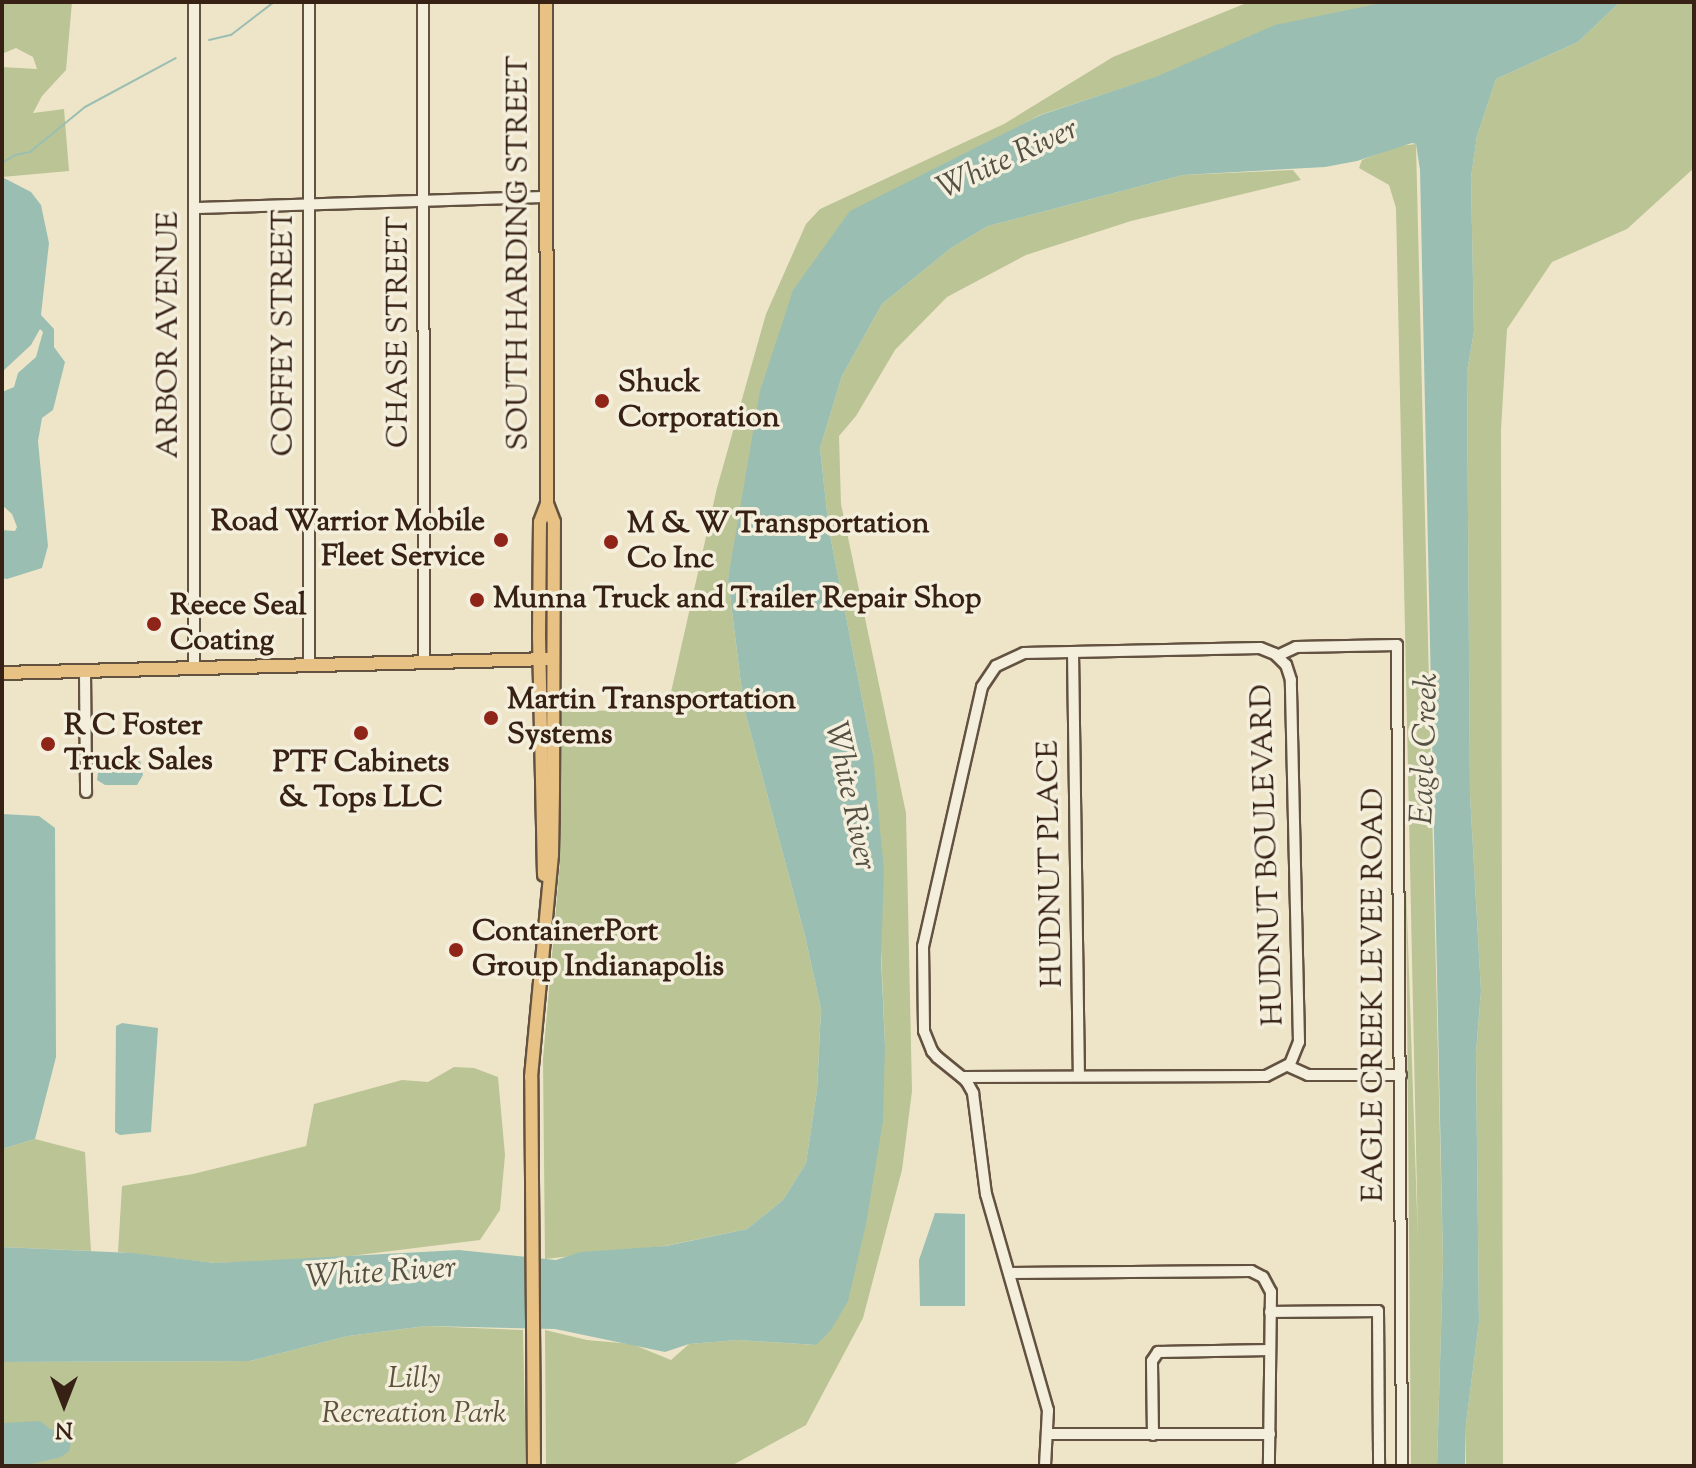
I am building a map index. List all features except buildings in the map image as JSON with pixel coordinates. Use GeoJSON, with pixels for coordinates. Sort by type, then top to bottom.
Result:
{"type":"FeatureCollection","features":[{"type":"Feature","properties":{"kind":"main road","name":"SOUTH HARDING STREET"},"geometry":{"type":"LineString","coordinates":[[546,2],[547,504]]}},
{"type":"Feature","properties":{"kind":"main road"},"geometry":{"type":"LineString","coordinates":[[534,1466],[532,1049],[552,855],[554,522],[547,504]]}},
{"type":"Feature","properties":{"kind":"main road"},"geometry":{"type":"LineString","coordinates":[[546,891],[541,852],[539,659],[540,522],[547,504]]}},
{"type":"Feature","properties":{"kind":"main road"},"geometry":{"type":"LineString","coordinates":[[2,673],[553,659]]}},
{"type":"Feature","properties":{"kind":"street","name":"ARBOR AVENUE"},"geometry":{"type":"LineString","coordinates":[[194,2],[194,668]]}},
{"type":"Feature","properties":{"kind":"street","name":"COFFEY STREET"},"geometry":{"type":"LineString","coordinates":[[309,2],[309,665]]}},
{"type":"Feature","properties":{"kind":"street","name":"CHASE STREET"},"geometry":{"type":"LineString","coordinates":[[423,2],[424,662]]}},
{"type":"Feature","properties":{"kind":"street"},"geometry":{"type":"LineString","coordinates":[[195,208],[546,197]]}},
{"type":"Feature","properties":{"kind":"street","name":"EAGLE CREEK LEVEE ROAD"},"geometry":{"type":"LineString","coordinates":[[1277,656],[1296,647],[1397,645],[1402,1466]]}},
{"type":"Feature","properties":{"kind":"street","name":"HUDNUT BOULEVARD"},"geometry":{"type":"LineString","coordinates":[[962,1077],[1266,1076],[1288,1066],[1299,1042],[1292,725],[1290,674],[1277,656],[1260,648],[1013,655],[993,668],[982,687],[922,962],[925,1039],[937,1057],[962,1077],[973,1093],[986,1194],[1045,1397],[1049,1434],[1045,1466]]}},
{"type":"Feature","properties":{"kind":"street","name":"HUDNUT PLACE"},"geometry":{"type":"LineString","coordinates":[[1073,652],[1079,1075]]}},
{"type":"Feature","properties":{"kind":"street"},"geometry":{"type":"LineString","coordinates":[[85,671],[86,792]]}},
{"type":"Feature","properties":{"kind":"street"},"geometry":{"type":"LineString","coordinates":[[1288,1066],[1308,1075],[1401,1075]]}},
{"type":"Feature","properties":{"kind":"street"},"geometry":{"type":"LineString","coordinates":[[1010,1273],[1251,1271],[1268,1282],[1269,1466]]}},
{"type":"Feature","properties":{"kind":"street"},"geometry":{"type":"LineString","coordinates":[[1270,1312],[1378,1311],[1379,1466]]}},
{"type":"Feature","properties":{"kind":"street"},"geometry":{"type":"LineString","coordinates":[[1153,1435],[1152,1361],[1156,1353],[1270,1350]]}},
{"type":"Feature","properties":{"kind":"street"},"geometry":{"type":"LineString","coordinates":[[1049,1434],[1270,1434]]}},
{"type":"Feature","properties":{"kind":"green space"},"geometry":{"type":"Polygon","coordinates":[[[2,2],[72,2],[66,70],[42,96],[33,113],[64,109],[69,171],[2,177],[2,67],[37,69],[33,57],[16,48],[2,54],[2,2]]]}},
{"type":"Feature","properties":{"kind":"green space"},"geometry":{"type":"Polygon","coordinates":[[[1249,2],[1386,2],[1040,115],[964,156],[745,494],[728,579],[744,708],[805,936],[821,1009],[817,1090],[806,1163],[783,1200],[747,1229],[665,1246],[545,1259],[543,1059],[560,862],[561,711],[667,710],[717,488],[766,314],[806,224],[820,209],[1004,124],[1113,57],[1249,2]]]}},
{"type":"Feature","properties":{"kind":"green space"},"geometry":{"type":"Polygon","coordinates":[[[1620,2],[1694,2],[1694,168],[1627,229],[1552,262],[1507,329],[1501,430],[1503,1466],[1466,1466],[1466,1424],[1479,1322],[1476,1053],[1481,991],[1470,794],[1467,372],[1474,331],[1471,177],[1477,136],[1496,79],[1578,42],[1620,2]]]}},
{"type":"Feature","properties":{"kind":"green space"},"geometry":{"type":"Polygon","coordinates":[[[1416,144],[1443,1261],[1437,1466],[1411,1466],[1406,883],[1418,1241],[1396,208],[1389,185],[1359,168],[1362,160],[1399,146],[1416,144]]]}},
{"type":"Feature","properties":{"kind":"green space"},"geometry":{"type":"Polygon","coordinates":[[[1293,170],[1301,180],[1131,221],[1026,255],[947,297],[895,350],[856,416],[839,436],[841,504],[906,813],[912,1091],[902,1170],[863,1318],[806,1425],[731,1466],[546,1466],[545,1330],[587,1340],[632,1344],[671,1360],[689,1344],[738,1340],[815,1345],[885,1045],[873,754],[829,530],[820,448],[842,376],[882,304],[951,248],[988,226],[1183,175],[1293,170]]]}},
{"type":"Feature","properties":{"kind":"green space"},"geometry":{"type":"Polygon","coordinates":[[[454,1067],[474,1068],[498,1077],[505,1155],[500,1210],[480,1240],[318,1260],[215,1263],[118,1252],[122,1186],[193,1174],[306,1146],[314,1104],[402,1080],[428,1082],[454,1067]]]}},
{"type":"Feature","properties":{"kind":"green space"},"geometry":{"type":"Polygon","coordinates":[[[35,1139],[85,1152],[91,1251],[2,1247],[2,1149],[35,1139]]]}},
{"type":"Feature","properties":{"kind":"green space","name":"Lilly Recreation Park"},"geometry":{"type":"Polygon","coordinates":[[[426,1326],[523,1330],[526,1466],[2,1466],[2,1362],[250,1361],[348,1336],[426,1326]]]}},
{"type":"Feature","properties":{"kind":"water","name":"White River"},"geometry":{"type":"Polygon","coordinates":[[[1386,2],[1620,2],[1578,42],[1496,79],[1477,136],[1471,177],[1474,331],[1467,372],[1470,794],[1481,991],[1476,1053],[1479,1322],[1466,1424],[1465,1466],[1437,1466],[1443,1261],[1420,170],[1416,144],[1412,143],[1357,161],[1325,167],[1183,175],[988,226],[951,248],[882,304],[842,376],[820,448],[829,530],[873,754],[884,871],[881,958],[885,1045],[883,1121],[866,1224],[848,1301],[831,1330],[816,1345],[738,1340],[689,1344],[665,1352],[555,1329],[426,1326],[348,1336],[250,1361],[2,1362],[2,1247],[132,1253],[215,1263],[459,1250],[556,1260],[581,1252],[666,1246],[747,1229],[783,1200],[806,1163],[817,1090],[821,1009],[805,936],[744,708],[728,579],[760,391],[793,290],[850,211],[1041,115],[1158,76],[1275,25],[1386,2]]]}},
{"type":"Feature","properties":{"kind":"water"},"geometry":{"type":"Polygon","coordinates":[[[2,177],[31,192],[41,205],[49,243],[41,315],[54,329],[54,347],[65,362],[53,410],[42,418],[38,441],[48,546],[42,568],[7,579],[2,578],[2,530],[15,531],[17,527],[12,514],[2,505],[2,392],[14,387],[18,373],[36,357],[43,332],[40,329],[31,345],[2,372],[2,177]]]}},
{"type":"Feature","properties":{"kind":"water"},"geometry":{"type":"Polygon","coordinates":[[[139,755],[143,775],[137,785],[105,785],[97,780],[100,758],[139,755]]]}},
{"type":"Feature","properties":{"kind":"water"},"geometry":{"type":"Polygon","coordinates":[[[2,814],[39,816],[55,828],[56,1057],[35,1139],[2,1149],[2,814]]]}},
{"type":"Feature","properties":{"kind":"water"},"geometry":{"type":"Polygon","coordinates":[[[122,1023],[158,1028],[151,1132],[120,1135],[115,1132],[116,1026],[122,1023]]]}},
{"type":"Feature","properties":{"kind":"water"},"geometry":{"type":"Polygon","coordinates":[[[935,1213],[965,1214],[965,1306],[920,1306],[919,1260],[935,1213]]]}},
{"type":"Feature","properties":{"kind":"water"},"geometry":{"type":"Polygon","coordinates":[[[40,1421],[50,1429],[64,1432],[71,1443],[69,1451],[61,1457],[23,1466],[5,1465],[2,1461],[2,1423],[40,1421]]]}},
{"type":"Feature","properties":{"kind":"waterway"},"geometry":{"type":"LineString","coordinates":[[209,40],[231,35],[274,2]]}},
{"type":"Feature","properties":{"kind":"waterway"},"geometry":{"type":"LineString","coordinates":[[2,163],[15,155],[30,152],[85,107],[176,58]]}},
{"type":"Feature","properties":{"kind":"place","name":"Shuck Corporation"},"geometry":{"type":"Point","coordinates":[602,401]}},
{"type":"Feature","properties":{"kind":"place","name":"Road Warrior Mobile Fleet Service"},"geometry":{"type":"Point","coordinates":[501,540]}},
{"type":"Feature","properties":{"kind":"place","name":"M & W Transportation Co Inc"},"geometry":{"type":"Point","coordinates":[611,542]}},
{"type":"Feature","properties":{"kind":"place","name":"Munna Truck and Trailer Repair Shop"},"geometry":{"type":"Point","coordinates":[477,600]}},
{"type":"Feature","properties":{"kind":"place","name":"Reece Seal Coating"},"geometry":{"type":"Point","coordinates":[154,624]}},
{"type":"Feature","properties":{"kind":"place","name":"Martin Transportation Systems"},"geometry":{"type":"Point","coordinates":[491,718]}},
{"type":"Feature","properties":{"kind":"place","name":"PTF Cabinets & Tops LLC"},"geometry":{"type":"Point","coordinates":[361,733]}},
{"type":"Feature","properties":{"kind":"place","name":"R C Foster Truck Sales"},"geometry":{"type":"Point","coordinates":[48,744]}},
{"type":"Feature","properties":{"kind":"place","name":"ContainerPort Group Indianapolis"},"geometry":{"type":"Point","coordinates":[456,950]}},
{"type":"Feature","properties":{"kind":"water label","name":"Eagle Creek"},"geometry":{"type":"Point","coordinates":[1426,749]}}]}
